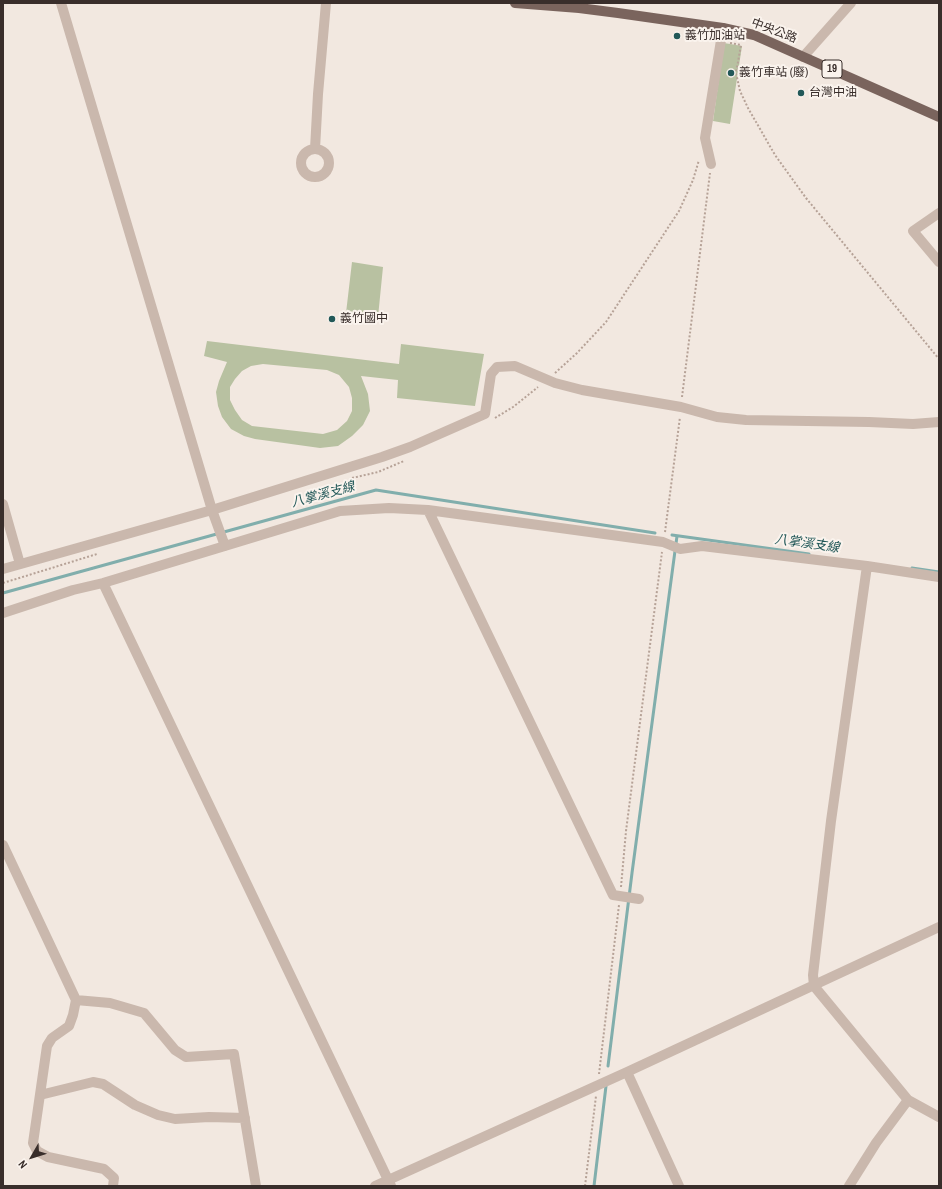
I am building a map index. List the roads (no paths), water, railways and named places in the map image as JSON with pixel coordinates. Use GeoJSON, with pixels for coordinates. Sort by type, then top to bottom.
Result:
{"type":"FeatureCollection","features":[{"type":"Feature","properties":{"kind":"main road","name":"中央公路"},"geometry":{"type":"LineString","coordinates":[[515,3],[582,5],[754,34],[939,117]]}},
{"type":"Feature","properties":{"kind":"street"},"geometry":{"type":"LineString","coordinates":[[61,3],[212,510],[224,542]]}},
{"type":"Feature","properties":{"kind":"street"},"geometry":{"type":"LineString","coordinates":[[315,149],[326,3]]}},
{"type":"Feature","properties":{"kind":"street"},"geometry":{"type":"LineString","coordinates":[[803,57],[851,3]]}},
{"type":"Feature","properties":{"kind":"street"},"geometry":{"type":"LineString","coordinates":[[711,164],[705,138],[723,28]]}},
{"type":"Feature","properties":{"kind":"street"},"geometry":{"type":"LineString","coordinates":[[939,213],[913,231],[939,262]]}},
{"type":"Feature","properties":{"kind":"street"},"geometry":{"type":"LineString","coordinates":[[3,569],[212,510],[410,447],[485,414],[490,374],[497,367],[515,366],[555,383],[582,390],[717,416],[746,420],[913,424],[939,422]]}},
{"type":"Feature","properties":{"kind":"street"},"geometry":{"type":"LineString","coordinates":[[3,504],[20,564]]}},
{"type":"Feature","properties":{"kind":"street"},"geometry":{"type":"LineString","coordinates":[[3,614],[73,590],[103,583],[224,542],[340,511],[388,508],[428,510],[666,543],[680,549],[702,546],[867,566],[939,577]]}},
{"type":"Feature","properties":{"kind":"street"},"geometry":{"type":"LineString","coordinates":[[428,510],[613,895],[629,898]]}},
{"type":"Feature","properties":{"kind":"street"},"geometry":{"type":"LineString","coordinates":[[867,566],[831,821],[813,975],[814,986],[908,1100],[939,1117]]}},
{"type":"Feature","properties":{"kind":"street"},"geometry":{"type":"LineString","coordinates":[[103,583],[390,1183]]}},
{"type":"Feature","properties":{"kind":"street"},"geometry":{"type":"LineString","coordinates":[[3,845],[76,1000],[69,1026],[52,1038],[47,1046],[33,1143],[37,1151],[48,1157],[104,1169],[114,1178],[112,1186]]}},
{"type":"Feature","properties":{"kind":"street"},"geometry":{"type":"LineString","coordinates":[[375,1186],[390,1183],[598,1084],[814,986],[939,927]]}},
{"type":"Feature","properties":{"kind":"street"},"geometry":{"type":"LineString","coordinates":[[76,1000],[110,1003],[144,1013],[175,1050],[186,1058],[234,1054],[256,1186]]}},
{"type":"Feature","properties":{"kind":"street"},"geometry":{"type":"LineString","coordinates":[[626,1072],[679,1186]]}},
{"type":"Feature","properties":{"kind":"street"},"geometry":{"type":"LineString","coordinates":[[40,1095],[93,1082],[103,1084],[135,1105],[158,1115],[175,1119],[209,1117],[245,1118]]}},
{"type":"Feature","properties":{"kind":"street"},"geometry":{"type":"LineString","coordinates":[[849,1186],[876,1143],[908,1100]]}},
{"type":"Feature","properties":{"kind":"waterway","name":"八掌溪支線"},"geometry":{"type":"LineString","coordinates":[[3,593],[376,490],[655,533]]}},
{"type":"Feature","properties":{"kind":"waterway","name":"八掌溪支線"},"geometry":{"type":"LineString","coordinates":[[672,535],[809,554]]}},
{"type":"Feature","properties":{"kind":"waterway"},"geometry":{"type":"LineString","coordinates":[[608,1066],[677,536]]}},
{"type":"Feature","properties":{"kind":"waterway","name":"八掌溪支線"},"geometry":{"type":"LineString","coordinates":[[912,568],[939,572]]}},
{"type":"Feature","properties":{"kind":"waterway"},"geometry":{"type":"LineString","coordinates":[[594,1186],[606,1086]]}},
{"type":"Feature","properties":{"kind":"place","name":"義竹加油站"},"geometry":{"type":"Point","coordinates":[677,36]}},
{"type":"Feature","properties":{"kind":"place","name":"義竹車站 (廢)"},"geometry":{"type":"Point","coordinates":[731,73]}},
{"type":"Feature","properties":{"kind":"place","name":"台灣中油"},"geometry":{"type":"Point","coordinates":[801,93]}},
{"type":"Feature","properties":{"kind":"place","name":"義竹國中"},"geometry":{"type":"Point","coordinates":[332,319]}}]}
